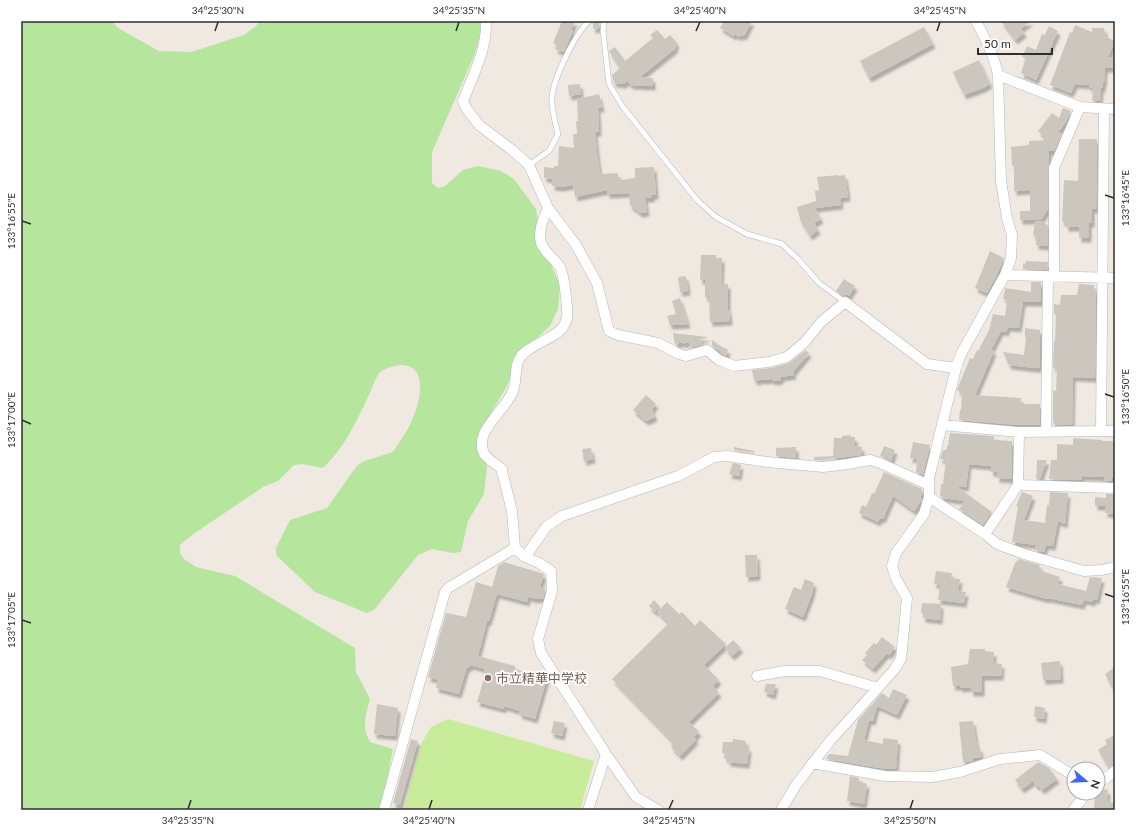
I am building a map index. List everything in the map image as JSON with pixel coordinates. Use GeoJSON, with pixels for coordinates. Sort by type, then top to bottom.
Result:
{"type":"FeatureCollection","features":[{"type":"Feature","properties":{"kind":"street"},"geometry":{"type":"LineString","coordinates":[[486,21],[486,31],[480,59],[463,101],[466,108],[479,125],[529,165],[548,208],[576,245],[597,283],[609,331],[618,335],[658,343],[686,356],[707,350],[720,360],[734,366],[770,362],[787,357],[805,342],[821,322],[845,302],[927,364],[956,368]]}},
{"type":"Feature","properties":{"kind":"street"},"geometry":{"type":"LineString","coordinates":[[781,810],[796,785],[812,763],[894,670],[901,659],[907,598],[896,578],[892,566],[896,553],[924,514],[929,496],[929,478],[956,368],[961,354],[1005,275],[1011,258],[1012,235],[1007,218],[1001,181],[998,75],[996,64],[988,44],[976,21]]}},
{"type":"Feature","properties":{"kind":"street"},"geometry":{"type":"LineString","coordinates":[[998,75],[1080,107],[1104,109],[1115,108]]}},
{"type":"Feature","properties":{"kind":"street"},"geometry":{"type":"LineString","coordinates":[[1046,432],[1054,168],[1080,107]]}},
{"type":"Feature","properties":{"kind":"street"},"geometry":{"type":"LineString","coordinates":[[1101,431],[1104,109]]}},
{"type":"Feature","properties":{"kind":"street"},"geometry":{"type":"LineString","coordinates":[[548,208],[540,228],[541,243],[544,249],[561,269],[564,279],[567,318],[559,332],[530,348],[521,356],[518,361],[513,391],[509,399],[484,432],[482,447],[486,455],[502,469],[512,510],[515,548],[525,557],[540,563],[551,571],[552,591],[538,640],[541,652],[606,754],[636,797],[658,810]]}},
{"type":"Feature","properties":{"kind":"street"},"geometry":{"type":"LineString","coordinates":[[1005,275],[1115,278]]}},
{"type":"Feature","properties":{"kind":"street"},"geometry":{"type":"LineString","coordinates":[[942,425],[1019,432],[1115,431]]}},
{"type":"Feature","properties":{"kind":"street"},"geometry":{"type":"LineString","coordinates":[[985,534],[1018,485],[1019,432]]}},
{"type":"Feature","properties":{"kind":"street"},"geometry":{"type":"LineString","coordinates":[[525,557],[547,526],[562,516],[678,476],[714,457],[727,456],[767,462],[823,466],[870,460],[929,485]]}},
{"type":"Feature","properties":{"kind":"street"},"geometry":{"type":"LineString","coordinates":[[1018,485],[1115,488]]}},
{"type":"Feature","properties":{"kind":"street"},"geometry":{"type":"LineString","coordinates":[[929,496],[985,534],[997,544],[1024,554],[1084,571],[1102,570],[1115,567]]}},
{"type":"Feature","properties":{"kind":"street"},"geometry":{"type":"LineString","coordinates":[[384,810],[445,592],[448,588],[515,548]]}},
{"type":"Feature","properties":{"kind":"street"},"geometry":{"type":"LineString","coordinates":[[758,676],[785,671],[820,671],[878,688]]}},
{"type":"Feature","properties":{"kind":"street"},"geometry":{"type":"LineString","coordinates":[[588,810],[606,754]]}},
{"type":"Feature","properties":{"kind":"street"},"geometry":{"type":"LineString","coordinates":[[812,763],[885,776],[932,776],[960,772],[1000,759],[1040,755],[1066,771]]}},
{"type":"Feature","properties":{"kind":"street"},"geometry":{"type":"LineString","coordinates":[[1106,778],[1115,771]]}},
{"type":"Feature","properties":{"kind":"street"},"geometry":{"type":"LineString","coordinates":[[1073,810],[1080,801]]}},
{"type":"Feature","properties":{"kind":"lane"},"geometry":{"type":"LineString","coordinates":[[529,165],[549,151],[558,134],[554,118],[552,97],[558,73],[575,42],[589,21]]}},
{"type":"Feature","properties":{"kind":"lane"},"geometry":{"type":"LineString","coordinates":[[604,21],[603,31],[609,84],[623,107],[697,200],[716,217],[747,234],[782,244],[798,259],[819,283],[845,302]]}},
{"type":"Feature","properties":{"kind":"green space"},"geometry":{"type":"Polygon","coordinates":[[[21,21],[112,21],[118,28],[159,51],[191,52],[244,35],[257,25],[259,21],[483,21],[483,26],[474,56],[432,152],[432,183],[438,188],[445,186],[463,170],[478,166],[501,171],[514,179],[536,209],[543,247],[560,285],[558,309],[550,326],[521,353],[506,388],[485,423],[482,453],[487,467],[484,494],[468,521],[461,552],[453,553],[432,549],[418,555],[374,610],[367,613],[315,592],[276,555],[276,548],[290,520],[327,508],[356,467],[362,462],[393,452],[410,425],[419,398],[420,381],[417,374],[413,368],[405,366],[394,366],[380,372],[349,435],[331,460],[323,468],[302,464],[294,465],[278,481],[263,487],[192,535],[180,545],[180,553],[184,559],[196,567],[235,576],[355,648],[356,672],[370,699],[365,720],[367,736],[370,742],[393,749],[381,810],[21,810],[21,21]]]}},
{"type":"Feature","properties":{"kind":"green space"},"geometry":{"type":"Polygon","coordinates":[[[448,719],[594,761],[580,810],[404,810],[422,742],[431,727],[448,719]]]}},
{"type":"Feature","properties":{"kind":"building"},"geometry":{"type":"Polygon","coordinates":[[[562,21],[575,21],[571,30],[573,31],[564,52],[555,49],[557,45],[553,43],[562,21]]]}},
{"type":"Feature","properties":{"kind":"building"},"geometry":{"type":"Polygon","coordinates":[[[593,21],[600,21],[599,28],[593,29],[593,21]]]}},
{"type":"Feature","properties":{"kind":"building"},"geometry":{"type":"Polygon","coordinates":[[[724,21],[752,21],[744,36],[740,35],[739,37],[735,34],[734,36],[720,28],[724,21]]]}},
{"type":"Feature","properties":{"kind":"building"},"geometry":{"type":"Polygon","coordinates":[[[1001,21],[1031,21],[1021,28],[1024,33],[1015,40],[1001,21]]]}},
{"type":"Feature","properties":{"kind":"building"},"geometry":{"type":"Polygon","coordinates":[[[1075,25],[1092,32],[1092,28],[1104,28],[1106,37],[1115,41],[1108,57],[1115,59],[1115,62],[1113,68],[1105,68],[1104,83],[1103,88],[1101,88],[1100,101],[1092,101],[1093,88],[1089,88],[1089,85],[1075,84],[1071,93],[1050,85],[1070,32],[1072,33],[1075,25]]]}},
{"type":"Feature","properties":{"kind":"building"},"geometry":{"type":"Polygon","coordinates":[[[1049,26],[1058,31],[1036,80],[1021,73],[1026,58],[1022,57],[1027,46],[1036,50],[1042,34],[1045,35],[1049,26]]]}},
{"type":"Feature","properties":{"kind":"building"},"geometry":{"type":"Polygon","coordinates":[[[924,27],[933,44],[869,78],[860,61],[924,27]]]}},
{"type":"Feature","properties":{"kind":"building"},"geometry":{"type":"Polygon","coordinates":[[[657,30],[665,39],[670,35],[677,43],[675,46],[676,48],[640,77],[653,78],[653,86],[631,85],[627,81],[624,84],[614,83],[612,75],[620,68],[609,51],[615,47],[625,61],[653,38],[650,35],[657,30]]]}},
{"type":"Feature","properties":{"kind":"building"},"geometry":{"type":"Polygon","coordinates":[[[979,60],[990,84],[964,95],[953,72],[979,60]]]}},
{"type":"Feature","properties":{"kind":"building"},"geometry":{"type":"Polygon","coordinates":[[[580,84],[581,94],[569,96],[568,85],[580,84]]]}},
{"type":"Feature","properties":{"kind":"building"},"geometry":{"type":"Polygon","coordinates":[[[599,94],[602,108],[598,108],[599,132],[595,132],[600,174],[618,173],[620,180],[635,178],[635,168],[654,167],[656,195],[652,195],[652,198],[645,198],[647,212],[640,213],[630,205],[629,193],[607,194],[607,190],[575,197],[573,185],[561,187],[552,186],[553,179],[544,178],[544,167],[554,168],[554,166],[558,166],[559,146],[574,148],[573,134],[577,134],[576,121],[578,121],[577,99],[599,94]]]}},
{"type":"Feature","properties":{"kind":"building"},"geometry":{"type":"Polygon","coordinates":[[[1063,108],[1071,111],[1066,122],[1058,132],[1062,134],[1054,151],[1049,151],[1048,209],[1041,220],[1020,220],[1020,211],[1030,211],[1030,190],[1014,191],[1014,166],[1012,166],[1011,147],[1029,145],[1029,141],[1048,140],[1038,131],[1052,113],[1059,118],[1063,108]]]}},
{"type":"Feature","properties":{"kind":"building"},"geometry":{"type":"Polygon","coordinates":[[[1079,139],[1097,139],[1096,209],[1092,209],[1092,223],[1089,223],[1089,238],[1079,238],[1079,227],[1066,227],[1066,222],[1062,222],[1064,180],[1078,181],[1079,139]]]}},
{"type":"Feature","properties":{"kind":"building"},"geometry":{"type":"Polygon","coordinates":[[[845,175],[848,197],[840,198],[841,205],[815,208],[821,219],[814,223],[818,230],[810,236],[801,222],[797,207],[816,201],[815,191],[819,190],[817,177],[845,175]]]}},
{"type":"Feature","properties":{"kind":"building"},"geometry":{"type":"Polygon","coordinates":[[[1035,221],[1045,222],[1045,224],[1048,225],[1047,246],[1036,245],[1036,236],[1033,235],[1035,221]]]}},
{"type":"Feature","properties":{"kind":"building"},"geometry":{"type":"Polygon","coordinates":[[[990,251],[1004,258],[987,293],[975,288],[990,251]]]}},
{"type":"Feature","properties":{"kind":"building"},"geometry":{"type":"Polygon","coordinates":[[[701,255],[716,255],[716,258],[722,258],[721,284],[728,284],[728,310],[730,321],[710,322],[709,297],[705,297],[705,280],[700,280],[701,255]]]}},
{"type":"Feature","properties":{"kind":"building"},"geometry":{"type":"Polygon","coordinates":[[[1026,261],[1048,262],[1047,270],[1023,269],[1023,263],[1025,264],[1026,261]]]}},
{"type":"Feature","properties":{"kind":"building"},"geometry":{"type":"Polygon","coordinates":[[[686,276],[688,291],[680,292],[678,277],[686,276]]]}},
{"type":"Feature","properties":{"kind":"building"},"geometry":{"type":"Polygon","coordinates":[[[844,279],[855,286],[849,296],[847,294],[843,296],[836,291],[844,279]]]}},
{"type":"Feature","properties":{"kind":"building"},"geometry":{"type":"Polygon","coordinates":[[[1031,282],[1041,282],[1041,302],[1023,302],[1019,328],[1008,327],[1006,332],[1001,331],[991,350],[994,351],[975,395],[1021,398],[1020,404],[1040,404],[1040,425],[1018,425],[959,420],[962,393],[957,390],[970,358],[973,359],[989,330],[993,314],[1005,316],[1007,300],[1003,299],[1005,288],[1031,292],[1031,282]]]}},
{"type":"Feature","properties":{"kind":"building"},"geometry":{"type":"Polygon","coordinates":[[[1079,284],[1094,285],[1094,289],[1096,289],[1095,378],[1073,377],[1072,425],[1055,425],[1053,422],[1053,390],[1056,391],[1057,368],[1053,368],[1056,314],[1054,314],[1054,304],[1060,305],[1061,295],[1077,295],[1079,284]]]}},
{"type":"Feature","properties":{"kind":"building"},"geometry":{"type":"Polygon","coordinates":[[[680,298],[688,324],[670,325],[667,316],[676,314],[672,301],[680,298]]]}},
{"type":"Feature","properties":{"kind":"building"},"geometry":{"type":"Polygon","coordinates":[[[1025,328],[1040,330],[1040,368],[1009,365],[1003,352],[1024,355],[1026,337],[1025,328]]]}},
{"type":"Feature","properties":{"kind":"building"},"geometry":{"type":"Polygon","coordinates":[[[673,333],[707,338],[700,339],[702,345],[690,348],[689,342],[675,344],[673,333]]]}},
{"type":"Feature","properties":{"kind":"building"},"geometry":{"type":"Polygon","coordinates":[[[712,340],[728,350],[726,356],[712,346],[712,340]]]}},
{"type":"Feature","properties":{"kind":"building"},"geometry":{"type":"Polygon","coordinates":[[[806,350],[809,353],[793,372],[794,375],[781,377],[781,380],[773,381],[772,379],[754,380],[752,370],[771,368],[789,363],[806,350]]]}},
{"type":"Feature","properties":{"kind":"building"},"geometry":{"type":"Polygon","coordinates":[[[646,395],[656,404],[652,409],[655,417],[646,421],[633,410],[646,395]]]}},
{"type":"Feature","properties":{"kind":"building"},"geometry":{"type":"Polygon","coordinates":[[[950,433],[994,436],[994,440],[1012,441],[1012,479],[997,478],[997,472],[991,472],[991,466],[969,464],[966,487],[956,486],[992,512],[983,525],[959,509],[965,501],[943,498],[940,496],[946,460],[940,459],[943,450],[946,450],[948,446],[950,433]]]}},
{"type":"Feature","properties":{"kind":"building"},"geometry":{"type":"Polygon","coordinates":[[[851,435],[850,437],[855,437],[855,446],[862,447],[861,455],[814,460],[814,457],[833,456],[834,438],[842,438],[842,436],[851,435]]]}},
{"type":"Feature","properties":{"kind":"building"},"geometry":{"type":"Polygon","coordinates":[[[1073,438],[1115,441],[1115,478],[1112,478],[1112,481],[1104,481],[1104,477],[1082,476],[1082,480],[1049,479],[1051,460],[1057,460],[1057,444],[1073,445],[1073,438]]]}},
{"type":"Feature","properties":{"kind":"building"},"geometry":{"type":"Polygon","coordinates":[[[913,442],[930,445],[923,475],[916,472],[917,459],[910,458],[913,442]]]}},
{"type":"Feature","properties":{"kind":"building"},"geometry":{"type":"Polygon","coordinates":[[[884,446],[895,450],[891,461],[880,456],[884,446]]]}},
{"type":"Feature","properties":{"kind":"building"},"geometry":{"type":"Polygon","coordinates":[[[734,447],[754,451],[754,453],[734,450],[734,447]]]}},
{"type":"Feature","properties":{"kind":"building"},"geometry":{"type":"Polygon","coordinates":[[[796,447],[796,458],[776,456],[776,448],[796,447]]]}},
{"type":"Feature","properties":{"kind":"building"},"geometry":{"type":"Polygon","coordinates":[[[591,448],[593,459],[584,461],[582,449],[591,448]]]}},
{"type":"Feature","properties":{"kind":"building"},"geometry":{"type":"Polygon","coordinates":[[[1037,460],[1047,460],[1040,479],[1036,479],[1037,460]]]}},
{"type":"Feature","properties":{"kind":"building"},"geometry":{"type":"Polygon","coordinates":[[[733,463],[741,465],[739,476],[729,474],[733,463]]]}},
{"type":"Feature","properties":{"kind":"building"},"geometry":{"type":"Polygon","coordinates":[[[884,472],[922,489],[920,498],[922,499],[914,511],[893,496],[883,519],[880,518],[878,522],[859,513],[862,505],[866,507],[872,493],[874,494],[884,472]]]}},
{"type":"Feature","properties":{"kind":"building"},"geometry":{"type":"Polygon","coordinates":[[[1022,492],[1033,496],[1024,520],[1045,523],[1050,492],[1068,493],[1065,524],[1058,521],[1053,546],[1046,545],[1044,552],[1035,550],[1036,545],[1012,542],[1018,507],[1016,506],[1022,492]]]}},
{"type":"Feature","properties":{"kind":"building"},"geometry":{"type":"Polygon","coordinates":[[[1106,494],[1115,494],[1115,514],[1105,513],[1106,506],[1095,506],[1095,497],[1106,498],[1106,494]]]}},
{"type":"Feature","properties":{"kind":"building"},"geometry":{"type":"Polygon","coordinates":[[[745,555],[757,555],[758,576],[746,577],[745,555]]]}},
{"type":"Feature","properties":{"kind":"building"},"geometry":{"type":"Polygon","coordinates":[[[1019,559],[1040,565],[1039,570],[1060,577],[1058,584],[1086,591],[1090,577],[1102,578],[1097,600],[1093,599],[1093,602],[1084,600],[1082,605],[1047,599],[1006,587],[1015,563],[1019,559]]]}},
{"type":"Feature","properties":{"kind":"building"},"geometry":{"type":"Polygon","coordinates":[[[504,562],[544,574],[540,587],[545,588],[543,599],[528,597],[527,602],[497,594],[489,621],[487,621],[478,656],[515,666],[515,669],[547,678],[535,719],[519,714],[520,711],[504,706],[504,709],[477,702],[486,672],[484,672],[485,669],[470,665],[469,668],[467,667],[459,694],[436,688],[438,680],[428,677],[446,613],[466,617],[476,582],[492,587],[498,566],[504,562]]]}},
{"type":"Feature","properties":{"kind":"building"},"geometry":{"type":"Polygon","coordinates":[[[936,571],[952,573],[951,578],[960,579],[958,591],[966,592],[964,603],[938,600],[940,585],[934,584],[936,571]]]}},
{"type":"Feature","properties":{"kind":"building"},"geometry":{"type":"Polygon","coordinates":[[[805,579],[814,583],[812,594],[803,617],[785,609],[794,587],[801,590],[805,579]]]}},
{"type":"Feature","properties":{"kind":"building"},"geometry":{"type":"Polygon","coordinates":[[[654,600],[660,607],[655,612],[649,606],[654,600]]]}},
{"type":"Feature","properties":{"kind":"building"},"geometry":{"type":"Polygon","coordinates":[[[667,602],[679,614],[682,612],[695,626],[700,620],[726,644],[704,665],[719,680],[713,686],[719,693],[689,722],[699,732],[694,737],[696,739],[693,743],[680,756],[671,746],[674,743],[612,679],[669,623],[657,612],[667,602]]]}},
{"type":"Feature","properties":{"kind":"building"},"geometry":{"type":"Polygon","coordinates":[[[922,603],[941,604],[940,620],[923,618],[923,613],[921,613],[922,603]]]}},
{"type":"Feature","properties":{"kind":"building"},"geometry":{"type":"Polygon","coordinates":[[[882,637],[895,647],[889,655],[887,653],[873,669],[862,660],[867,655],[865,653],[874,643],[876,645],[882,637]]]}},
{"type":"Feature","properties":{"kind":"building"},"geometry":{"type":"Polygon","coordinates":[[[733,640],[741,648],[732,656],[725,648],[733,640]]]}},
{"type":"Feature","properties":{"kind":"building"},"geometry":{"type":"Polygon","coordinates":[[[970,649],[985,649],[985,651],[994,652],[993,663],[1002,664],[1001,676],[982,676],[982,692],[971,692],[971,687],[960,688],[960,686],[953,686],[951,667],[968,664],[970,649]]]}},
{"type":"Feature","properties":{"kind":"building"},"geometry":{"type":"Polygon","coordinates":[[[1060,661],[1061,679],[1043,680],[1041,663],[1060,661]]]}},
{"type":"Feature","properties":{"kind":"building"},"geometry":{"type":"Polygon","coordinates":[[[1115,667],[1115,693],[1105,674],[1115,667]]]}},
{"type":"Feature","properties":{"kind":"building"},"geometry":{"type":"Polygon","coordinates":[[[766,684],[776,684],[773,695],[764,692],[766,684]]]}},
{"type":"Feature","properties":{"kind":"building"},"geometry":{"type":"Polygon","coordinates":[[[893,689],[907,695],[897,715],[877,706],[873,721],[869,720],[864,740],[883,744],[883,738],[898,740],[896,769],[879,768],[826,759],[829,754],[848,756],[858,720],[882,693],[889,698],[893,689]]]}},
{"type":"Feature","properties":{"kind":"building"},"geometry":{"type":"Polygon","coordinates":[[[377,704],[398,708],[395,736],[374,734],[377,704]]]}},
{"type":"Feature","properties":{"kind":"building"},"geometry":{"type":"Polygon","coordinates":[[[1035,706],[1045,708],[1044,719],[1034,717],[1035,706]]]}},
{"type":"Feature","properties":{"kind":"building"},"geometry":{"type":"Polygon","coordinates":[[[554,721],[565,723],[562,736],[551,733],[554,721]]]}},
{"type":"Feature","properties":{"kind":"building"},"geometry":{"type":"Polygon","coordinates":[[[973,721],[977,748],[980,747],[981,757],[973,758],[973,761],[963,762],[959,722],[973,721]]]}},
{"type":"Feature","properties":{"kind":"building"},"geometry":{"type":"Polygon","coordinates":[[[1115,735],[1115,765],[1109,768],[1098,750],[1107,744],[1105,740],[1115,735]]]}},
{"type":"Feature","properties":{"kind":"building"},"geometry":{"type":"Polygon","coordinates":[[[411,739],[418,741],[400,805],[393,803],[411,739]]]}},
{"type":"Feature","properties":{"kind":"building"},"geometry":{"type":"Polygon","coordinates":[[[733,739],[746,741],[746,747],[749,748],[747,764],[728,762],[728,759],[724,758],[725,753],[722,753],[723,742],[733,742],[733,739]]]}},
{"type":"Feature","properties":{"kind":"building"},"geometry":{"type":"Polygon","coordinates":[[[1038,762],[1049,768],[1057,779],[1042,790],[1038,785],[1036,786],[1033,781],[1022,789],[1015,780],[1038,762]]]}},
{"type":"Feature","properties":{"kind":"building"},"geometry":{"type":"Polygon","coordinates":[[[850,776],[859,778],[859,781],[867,784],[864,804],[847,801],[850,776]]]}},
{"type":"Feature","properties":{"kind":"building"},"geometry":{"type":"Polygon","coordinates":[[[1106,790],[1108,790],[1107,801],[1115,803],[1115,810],[1094,810],[1095,801],[1106,801],[1106,790]]]}},
{"type":"Feature","properties":{"kind":"place","name":"市立精華中学校"},"geometry":{"type":"Point","coordinates":[488,678]}}]}
